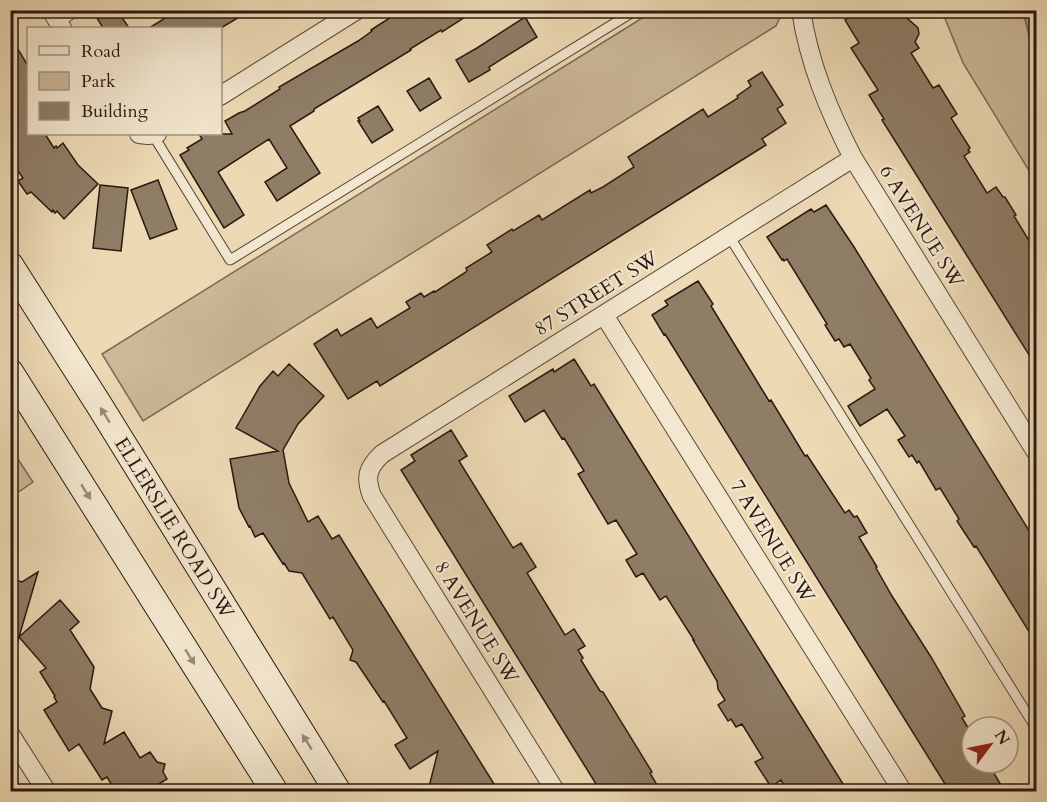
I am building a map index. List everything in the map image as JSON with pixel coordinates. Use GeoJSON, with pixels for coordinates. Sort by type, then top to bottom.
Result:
{"type":"FeatureCollection","features":[{"type":"Feature","properties":{"kind":"main road","name":"ELLERSLIE ROAD SW"},"geometry":{"type":"LineString","coordinates":[[10,266],[338,792]]}},
{"type":"Feature","properties":{"kind":"main road"},"geometry":{"type":"LineString","coordinates":[[10,372],[275,792]]}},
{"type":"Feature","properties":{"kind":"street"},"geometry":{"type":"LineString","coordinates":[[222,95],[357,10]]}},
{"type":"Feature","properties":{"kind":"street","name":"6 AVENUE SW"},"geometry":{"type":"LineString","coordinates":[[801,10],[808,47],[819,84],[834,121],[853,158],[1036,452]]}},
{"type":"Feature","properties":{"kind":"street","name":"87 STREET SW"},"geometry":{"type":"LineString","coordinates":[[368,472],[382,454],[853,158]]}},
{"type":"Feature","properties":{"kind":"street","name":"7 AVENUE SW"},"geometry":{"type":"LineString","coordinates":[[604,315],[903,792]]}},
{"type":"Feature","properties":{"kind":"street","name":"8 AVENUE SW"},"geometry":{"type":"LineString","coordinates":[[368,472],[372,496],[556,792]]}},
{"type":"Feature","properties":{"kind":"street"},"geometry":{"type":"LineString","coordinates":[[10,734],[47,792]]}},
{"type":"Feature","properties":{"kind":"lane"},"geometry":{"type":"LineString","coordinates":[[57,20],[78,10]]}},
{"type":"Feature","properties":{"kind":"lane"},"geometry":{"type":"LineString","coordinates":[[149,135],[230,260],[636,10]]}},
{"type":"Feature","properties":{"kind":"lane"},"geometry":{"type":"LineString","coordinates":[[729,236],[1036,728]]}},
{"type":"Feature","properties":{"kind":"green space"},"geometry":{"type":"Polygon","coordinates":[[[655,10],[781,10],[781,15],[776,26],[143,421],[102,354],[655,10]]]}},
{"type":"Feature","properties":{"kind":"green space"},"geometry":{"type":"Polygon","coordinates":[[[942,11],[1036,11],[1036,182],[963,63],[942,11]]]}},
{"type":"Feature","properties":{"kind":"green space"},"geometry":{"type":"Polygon","coordinates":[[[10,447],[33,482],[11,497],[10,497],[10,447]]]}},
{"type":"Feature","properties":{"kind":"shaded area"},"geometry":{"type":"Polygon","coordinates":[[[1023,11],[1036,11],[1036,55],[1032,48],[1023,11]]]}},
{"type":"Feature","properties":{"kind":"building"},"geometry":{"type":"Polygon","coordinates":[[[92,10],[117,10],[128,27],[102,27],[92,10]]]}},
{"type":"Feature","properties":{"kind":"building"},"geometry":{"type":"Polygon","coordinates":[[[178,10],[251,10],[222,27],[151,27],[178,10]]]}},
{"type":"Feature","properties":{"kind":"building"},"geometry":{"type":"Polygon","coordinates":[[[402,10],[476,10],[410,49],[290,126],[320,173],[277,201],[265,182],[287,168],[269,139],[218,172],[244,215],[224,228],[180,155],[202,139],[200,135],[232,134],[225,121],[358,41],[402,10]]]}},
{"type":"Feature","properties":{"kind":"building"},"geometry":{"type":"Polygon","coordinates":[[[860,10],[898,10],[918,28],[919,34],[915,42],[919,48],[911,53],[933,88],[939,85],[957,114],[951,118],[970,148],[968,150],[970,152],[964,156],[987,193],[996,187],[1005,197],[1036,252],[1036,366],[882,120],[884,119],[869,95],[878,90],[851,48],[859,43],[845,20],[860,10]]]}},
{"type":"Feature","properties":{"kind":"building"},"geometry":{"type":"Polygon","coordinates":[[[525,17],[537,37],[469,82],[456,60],[525,17]]]}},
{"type":"Feature","properties":{"kind":"building"},"geometry":{"type":"Polygon","coordinates":[[[10,36],[27,64],[27,135],[46,135],[54,148],[63,143],[78,165],[98,184],[64,219],[57,211],[52,212],[31,192],[27,194],[18,181],[23,178],[10,160],[10,36]]]}},
{"type":"Feature","properties":{"kind":"building"},"geometry":{"type":"Polygon","coordinates":[[[762,72],[783,105],[777,109],[786,123],[762,139],[766,145],[380,386],[377,381],[348,399],[314,344],[337,329],[341,336],[371,318],[377,328],[410,308],[406,302],[421,293],[424,297],[435,292],[466,272],[466,268],[492,252],[487,245],[539,215],[542,220],[590,190],[591,193],[603,187],[634,167],[628,157],[703,109],[708,117],[738,98],[737,96],[751,86],[748,81],[762,72]]]}},
{"type":"Feature","properties":{"kind":"building"},"geometry":{"type":"Polygon","coordinates":[[[429,78],[441,98],[420,111],[407,91],[429,78]]]}},
{"type":"Feature","properties":{"kind":"building"},"geometry":{"type":"Polygon","coordinates":[[[378,106],[393,130],[372,143],[358,118],[378,106]]]}},
{"type":"Feature","properties":{"kind":"building"},"geometry":{"type":"Polygon","coordinates":[[[158,180],[177,229],[150,239],[131,190],[158,180]]]}},
{"type":"Feature","properties":{"kind":"building"},"geometry":{"type":"Polygon","coordinates":[[[100,185],[128,188],[121,251],[93,248],[100,185]]]}},
{"type":"Feature","properties":{"kind":"building"},"geometry":{"type":"Polygon","coordinates":[[[826,205],[1036,542],[1036,643],[976,546],[974,547],[957,521],[959,519],[940,488],[936,490],[919,461],[917,463],[912,455],[909,457],[898,440],[905,436],[887,409],[860,426],[848,406],[875,389],[869,380],[871,378],[850,344],[844,347],[839,339],[835,341],[787,259],[782,260],[767,237],[811,209],[814,212],[826,205]]]}},
{"type":"Feature","properties":{"kind":"building"},"geometry":{"type":"Polygon","coordinates":[[[698,281],[769,401],[771,400],[805,456],[807,455],[845,513],[849,510],[854,517],[857,516],[867,533],[859,537],[964,715],[960,715],[960,775],[995,775],[1005,792],[950,792],[652,315],[668,305],[665,301],[698,281]]]}},
{"type":"Feature","properties":{"kind":"building"},"geometry":{"type":"Polygon","coordinates":[[[574,359],[591,386],[594,384],[848,792],[788,792],[781,780],[771,787],[755,762],[763,758],[742,724],[736,727],[731,719],[728,721],[718,705],[725,700],[718,689],[717,681],[666,596],[660,600],[643,573],[636,577],[626,560],[637,554],[616,520],[608,524],[578,474],[584,471],[564,438],[562,439],[544,410],[525,422],[509,396],[574,359]]]}},
{"type":"Feature","properties":{"kind":"building"},"geometry":{"type":"Polygon","coordinates":[[[289,364],[324,396],[298,424],[283,450],[289,483],[308,522],[318,516],[332,539],[339,535],[499,792],[447,792],[429,787],[438,751],[410,769],[395,745],[407,738],[356,662],[350,660],[353,650],[333,617],[330,619],[302,573],[289,571],[283,564],[263,533],[255,537],[239,508],[230,459],[278,451],[236,428],[260,386],[273,371],[278,376],[289,364]]]}},
{"type":"Feature","properties":{"kind":"building"},"geometry":{"type":"Polygon","coordinates":[[[451,430],[467,456],[459,461],[513,548],[521,543],[536,567],[527,573],[565,635],[574,629],[585,646],[578,650],[583,658],[581,660],[652,772],[650,773],[661,792],[601,792],[401,470],[415,461],[411,455],[451,430]]]}},
{"type":"Feature","properties":{"kind":"building"},"geometry":{"type":"Polygon","coordinates":[[[38,572],[15,650],[10,650],[10,578],[22,582],[38,572]]]}},
{"type":"Feature","properties":{"kind":"building"},"geometry":{"type":"Polygon","coordinates":[[[60,600],[79,622],[70,630],[94,667],[90,689],[102,708],[112,711],[104,744],[124,732],[140,758],[150,752],[157,762],[165,764],[163,772],[167,779],[146,792],[116,792],[107,777],[102,780],[79,744],[69,751],[44,710],[57,702],[40,672],[46,668],[19,637],[60,600]]]}}]}
